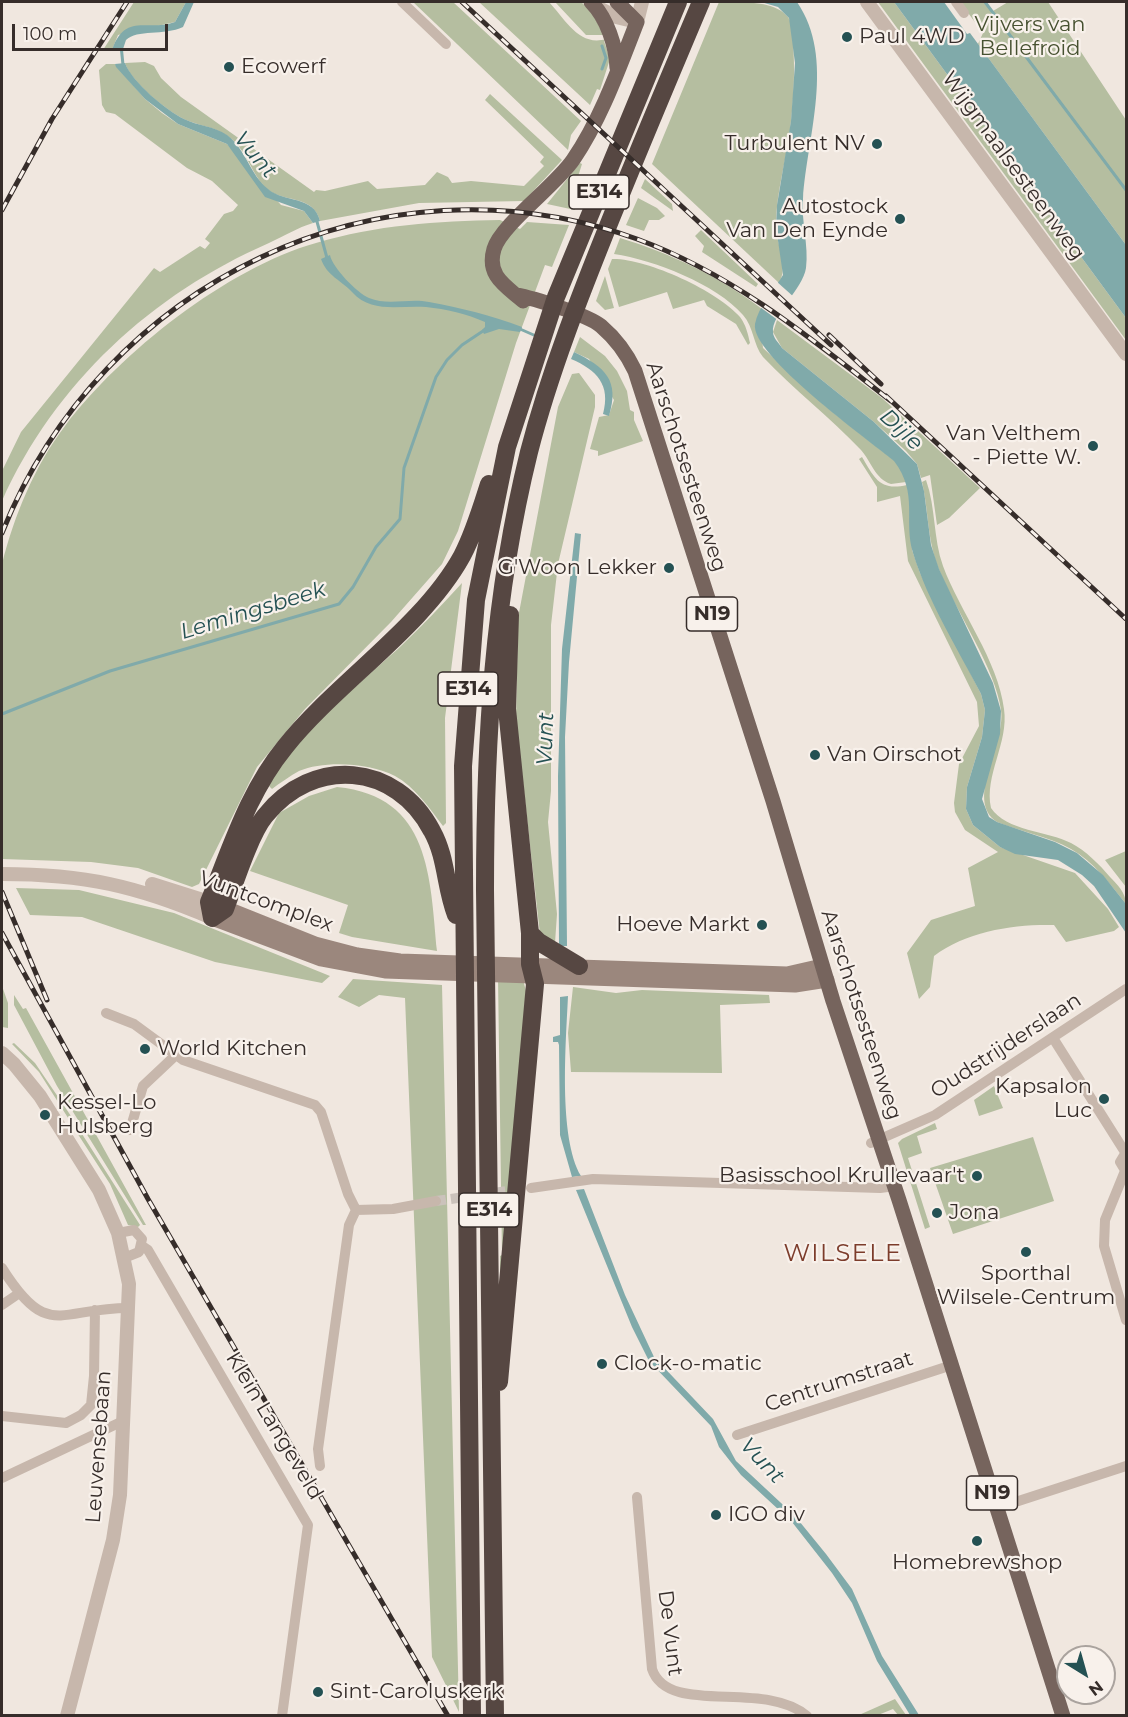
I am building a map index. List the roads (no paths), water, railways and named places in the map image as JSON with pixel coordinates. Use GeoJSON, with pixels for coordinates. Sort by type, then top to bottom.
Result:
{"type":"FeatureCollection","features":[{"type":"Feature","properties":{"kind":"highway","name":"E314"},"geometry":{"type":"LineString","coordinates":[[472,1716],[463,766],[468,677],[476,600],[507,447],[556,297],[678,2]]}},
{"type":"Feature","properties":{"kind":"highway","name":"E314"},"geometry":{"type":"LineString","coordinates":[[495,1716],[485,935],[486,763],[491,674],[507,559],[530,451],[548,389],[576,305],[701,2]]}},
{"type":"Feature","properties":{"kind":"highway"},"geometry":{"type":"LineString","coordinates":[[215,909],[246,810],[266,774],[302,726],[424,606],[448,578],[474,533],[493,472],[507,447]]}},
{"type":"Feature","properties":{"kind":"highway"},"geometry":{"type":"LineString","coordinates":[[491,1422],[501,1372],[528,958],[507,709],[508,636],[513,596],[507,559]]}},
{"type":"Feature","properties":{"kind":"highway"},"geometry":{"type":"LineString","coordinates":[[215,909],[263,818],[279,800],[302,783],[350,775],[376,779],[395,789],[414,805],[432,830],[445,860],[453,907],[463,934]]}},
{"type":"Feature","properties":{"kind":"highway"},"geometry":{"type":"LineString","coordinates":[[528,958],[539,942],[579,966]]}},
{"type":"Feature","properties":{"kind":"main road"},"geometry":{"type":"LineString","coordinates":[[617,2],[643,9]]}},
{"type":"Feature","properties":{"kind":"main road"},"geometry":{"type":"LineString","coordinates":[[593,4],[616,50],[617,71]]}},
{"type":"Feature","properties":{"kind":"main road","name":"N19"},"geometry":{"type":"LineString","coordinates":[[617,71],[643,9]]}},
{"type":"Feature","properties":{"kind":"main road","name":"Aarschotsesteenweg"},"geometry":{"type":"LineString","coordinates":[[617,71],[588,133],[561,176],[507,228],[494,248],[493,269],[496,278],[528,305],[594,333],[608,335],[622,348],[635,371],[773,801],[875,1141],[895,1186],[1063,1716]]}},
{"type":"Feature","properties":{"kind":"main road","name":"Vuntcomplex"},"geometry":{"type":"LineString","coordinates":[[215,909],[315,944],[357,955],[400,960],[528,958],[795,985],[824,973]]}},
{"type":"Feature","properties":{"kind":"main road","name":"Vuntcomplex"},"geometry":{"type":"LineString","coordinates":[[215,909],[297,951],[341,964],[385,971],[494,976],[528,958],[579,966],[786,974],[824,973]]}},
{"type":"Feature","properties":{"kind":"main road","name":"Vuntcomplex"},"geometry":{"type":"LineString","coordinates":[[494,976],[528,958]]}},
{"type":"Feature","properties":{"kind":"street"},"geometry":{"type":"LineString","coordinates":[[402,2],[446,44]]}},
{"type":"Feature","properties":{"kind":"street","name":"Wijgmaalsesteenweg"},"geometry":{"type":"LineString","coordinates":[[867,2],[1126,354]]}},
{"type":"Feature","properties":{"kind":"street"},"geometry":{"type":"LineString","coordinates":[[956,2],[964,13]]}},
{"type":"Feature","properties":{"kind":"street"},"geometry":{"type":"LineString","coordinates":[[593,4],[616,17],[643,9]]}},
{"type":"Feature","properties":{"kind":"street","name":"Vuntcomplex"},"geometry":{"type":"LineString","coordinates":[[7,871],[117,884],[215,909]]}},
{"type":"Feature","properties":{"kind":"street","name":"Oudstrijderslaan"},"geometry":{"type":"LineString","coordinates":[[875,1141],[935,1115],[1126,989]]}},
{"type":"Feature","properties":{"kind":"street"},"geometry":{"type":"LineString","coordinates":[[106,1013],[134,1024],[183,1060],[315,1105],[321,1112],[348,1194],[356,1210],[393,1209],[436,1201]]}},
{"type":"Feature","properties":{"kind":"street"},"geometry":{"type":"LineString","coordinates":[[1053,1038],[1126,1152],[1120,1162],[1126,1171],[1105,1220],[1104,1246],[1126,1320]]}},
{"type":"Feature","properties":{"kind":"street","name":"Leuvensebaan"},"geometry":{"type":"LineString","coordinates":[[2,1053],[40,1096],[99,1190],[118,1233],[129,1284],[120,1495],[113,1540],[67,1716]]}},
{"type":"Feature","properties":{"kind":"street"},"geometry":{"type":"LineString","coordinates":[[130,1130],[143,1086],[153,1074],[177,1054]]}},
{"type":"Feature","properties":{"kind":"street"},"geometry":{"type":"LineString","coordinates":[[531,1188],[593,1179],[880,1188],[895,1186]]}},
{"type":"Feature","properties":{"kind":"street","name":"Klein Langeveld"},"geometry":{"type":"LineString","coordinates":[[320,1466],[318,1449],[347,1237],[356,1210]]}},
{"type":"Feature","properties":{"kind":"street","name":"Klein Langeveld"},"geometry":{"type":"LineString","coordinates":[[118,1233],[134,1230],[141,1236],[142,1246],[148,1250],[307,1521],[282,1716]]}},
{"type":"Feature","properties":{"kind":"street"},"geometry":{"type":"LineString","coordinates":[[124,1258],[134,1256],[142,1246]]}},
{"type":"Feature","properties":{"kind":"street"},"geometry":{"type":"LineString","coordinates":[[2,1268],[18,1294],[32,1306],[50,1315],[64,1317],[94,1310],[128,1308]]}},
{"type":"Feature","properties":{"kind":"street"},"geometry":{"type":"LineString","coordinates":[[2,1305],[18,1294]]}},
{"type":"Feature","properties":{"kind":"street"},"geometry":{"type":"LineString","coordinates":[[2,1416],[66,1423],[91,1405],[94,1376],[94,1310]]}},
{"type":"Feature","properties":{"kind":"street","name":"Centrumstraat"},"geometry":{"type":"LineString","coordinates":[[737,1435],[952,1365]]}},
{"type":"Feature","properties":{"kind":"street"},"geometry":{"type":"LineString","coordinates":[[2,1478],[123,1421]]}},
{"type":"Feature","properties":{"kind":"street"},"geometry":{"type":"LineString","coordinates":[[997,1508],[1126,1466]]}},
{"type":"Feature","properties":{"kind":"street","name":"De Vunt"},"geometry":{"type":"LineString","coordinates":[[637,1497],[652,1670],[658,1688],[674,1701],[696,1706],[783,1704],[807,1716]]}},
{"type":"Feature","properties":{"kind":"water"},"geometry":{"type":"Polygon","coordinates":[[[186,2],[194,2],[183,27],[137,35],[126,40],[123,49],[112,50],[117,38],[131,27],[165,25],[175,22],[186,2]]]}},
{"type":"Feature","properties":{"kind":"water"},"geometry":{"type":"Polygon","coordinates":[[[761,2],[797,2],[809,24],[815,48],[817,73],[803,199],[806,268],[804,276],[777,318],[774,325],[774,336],[782,348],[874,422],[917,464],[924,491],[931,545],[939,569],[993,683],[1001,711],[1000,734],[982,799],[989,817],[997,822],[1055,842],[1077,853],[1103,875],[1126,904],[1126,933],[1094,886],[1082,875],[1058,860],[1015,854],[1000,847],[973,825],[966,809],[967,787],[982,737],[985,710],[981,694],[935,607],[919,571],[910,541],[908,496],[902,473],[894,461],[790,375],[771,356],[759,338],[755,324],[757,318],[783,275],[776,227],[777,205],[791,121],[795,63],[789,18],[778,7],[761,2]]]}},
{"type":"Feature","properties":{"kind":"water"},"geometry":{"type":"Polygon","coordinates":[[[894,2],[944,2],[967,34],[970,33],[1126,245],[1126,318],[894,2]]]}},
{"type":"Feature","properties":{"kind":"water"},"geometry":{"type":"Polygon","coordinates":[[[125,63],[142,87],[160,103],[184,119],[227,135],[239,147],[257,177],[268,189],[312,207],[320,221],[313,223],[304,211],[265,197],[227,144],[178,124],[145,99],[115,64],[125,63]]]}},
{"type":"Feature","properties":{"kind":"water"},"geometry":{"type":"Polygon","coordinates":[[[330,255],[335,266],[346,279],[369,298],[384,301],[429,302],[476,312],[522,327],[520,332],[499,329],[484,334],[482,330],[485,322],[456,312],[426,307],[386,307],[368,303],[360,299],[327,270],[321,259],[330,255]]]}},
{"type":"Feature","properties":{"kind":"water"},"geometry":{"type":"Polygon","coordinates":[[[574,352],[594,363],[607,376],[613,393],[609,416],[603,414],[605,395],[600,380],[588,368],[571,359],[574,352]]]}},
{"type":"Feature","properties":{"kind":"water"},"geometry":{"type":"Polygon","coordinates":[[[575,533],[581,534],[569,662],[565,737],[567,946],[559,946],[558,776],[562,649],[575,533]]]}},
{"type":"Feature","properties":{"kind":"water"},"geometry":{"type":"Polygon","coordinates":[[[568,996],[565,1063],[566,1114],[574,1159],[581,1176],[572,1177],[560,1135],[559,1045],[558,1042],[553,1042],[553,1037],[560,1035],[560,997],[568,996]]]}},
{"type":"Feature","properties":{"kind":"water"},"geometry":{"type":"Polygon","coordinates":[[[584,1189],[625,1295],[654,1357],[713,1419],[736,1461],[795,1516],[852,1589],[882,1656],[919,1715],[910,1715],[877,1661],[852,1603],[832,1573],[792,1522],[741,1475],[719,1447],[711,1426],[649,1361],[632,1327],[576,1190],[584,1189]]]}},
{"type":"Feature","properties":{"kind":"waterway"},"geometry":{"type":"LineString","coordinates":[[985,2],[1126,190]]}},
{"type":"Feature","properties":{"kind":"waterway","name":"Vunt"},"geometry":{"type":"LineString","coordinates":[[121,45],[123,65]]}},
{"type":"Feature","properties":{"kind":"waterway"},"geometry":{"type":"LineString","coordinates":[[602,46],[606,58],[602,69]]}},
{"type":"Feature","properties":{"kind":"waterway","name":"Vunt"},"geometry":{"type":"LineString","coordinates":[[316,218],[327,258]]}},
{"type":"Feature","properties":{"kind":"waterway","name":"Lemingsbeek"},"geometry":{"type":"LineString","coordinates":[[2,714],[110,671],[339,604],[353,587],[376,547],[400,519],[404,468],[436,377],[447,360],[462,345],[486,329]]}},
{"type":"Feature","properties":{"kind":"waterway","name":"Vunt"},"geometry":{"type":"LineString","coordinates":[[520,329],[536,336]]}},
{"type":"Feature","properties":{"kind":"tunnel"},"geometry":{"type":"LineString","coordinates":[[436,1201],[522,1189]]}},
{"type":"Feature","properties":{"kind":"railway"},"geometry":{"type":"LineString","coordinates":[[2,210],[52,119],[127,2]]}},
{"type":"Feature","properties":{"kind":"railway"},"geometry":{"type":"LineString","coordinates":[[462,2],[831,345]]}},
{"type":"Feature","properties":{"kind":"railway"},"geometry":{"type":"LineString","coordinates":[[2,533],[47,445],[107,369],[179,306],[261,257],[350,225],[443,211],[540,215],[637,239],[672,253],[739,289],[831,354],[891,401]]}},
{"type":"Feature","properties":{"kind":"railway"},"geometry":{"type":"LineString","coordinates":[[829,335],[881,384]]}},
{"type":"Feature","properties":{"kind":"railway"},"geometry":{"type":"LineString","coordinates":[[886,396],[1126,619]]}},
{"type":"Feature","properties":{"kind":"railway"},"geometry":{"type":"LineString","coordinates":[[2,892],[47,1000]]}},
{"type":"Feature","properties":{"kind":"railway"},"geometry":{"type":"LineString","coordinates":[[2,933],[148,1199],[448,1716]]}},
{"type":"Feature","properties":{"kind":"place","name":"Paul 4WD"},"geometry":{"type":"Point","coordinates":[847,37]}},
{"type":"Feature","properties":{"kind":"place","name":"Ecowerf"},"geometry":{"type":"Point","coordinates":[229,67]}},
{"type":"Feature","properties":{"kind":"place","name":"Turbulent NV"},"geometry":{"type":"Point","coordinates":[877,144]}},
{"type":"Feature","properties":{"kind":"place","name":"Autostock Van Den Eynde"},"geometry":{"type":"Point","coordinates":[900,219]}},
{"type":"Feature","properties":{"kind":"place","name":"Van Velthem - Piette W."},"geometry":{"type":"Point","coordinates":[1093,446]}},
{"type":"Feature","properties":{"kind":"place","name":"G'Woon Lekker"},"geometry":{"type":"Point","coordinates":[669,568]}},
{"type":"Feature","properties":{"kind":"place","name":"Van Oirschot"},"geometry":{"type":"Point","coordinates":[815,755]}},
{"type":"Feature","properties":{"kind":"place","name":"Hoeve Markt"},"geometry":{"type":"Point","coordinates":[762,925]}},
{"type":"Feature","properties":{"kind":"place","name":"World Kitchen"},"geometry":{"type":"Point","coordinates":[145,1049]}},
{"type":"Feature","properties":{"kind":"place","name":"Kapsalon Luc"},"geometry":{"type":"Point","coordinates":[1104,1099]}},
{"type":"Feature","properties":{"kind":"place","name":"Kessel-Lo Hulsberg"},"geometry":{"type":"Point","coordinates":[45,1115]}},
{"type":"Feature","properties":{"kind":"place","name":"Basisschool Krullevaar't"},"geometry":{"type":"Point","coordinates":[977,1176]}},
{"type":"Feature","properties":{"kind":"place","name":"Jona"},"geometry":{"type":"Point","coordinates":[937,1213]}},
{"type":"Feature","properties":{"kind":"place","name":"Sporthal Wilsele-Centrum"},"geometry":{"type":"Point","coordinates":[1026,1252]}},
{"type":"Feature","properties":{"kind":"place","name":"Clock-o-matic"},"geometry":{"type":"Point","coordinates":[602,1364]}},
{"type":"Feature","properties":{"kind":"place","name":"IGO div"},"geometry":{"type":"Point","coordinates":[716,1515]}},
{"type":"Feature","properties":{"kind":"place","name":"Homebrewshop"},"geometry":{"type":"Point","coordinates":[977,1541]}},
{"type":"Feature","properties":{"kind":"place","name":"Sint-Caroluskerk"},"geometry":{"type":"Point","coordinates":[318,1692]}},
{"type":"Feature","properties":{"kind":"district","name":"WILSELE"},"geometry":{"type":"Point","coordinates":[843,1254]}},
{"type":"Feature","properties":{"kind":"park label","name":"Vijvers van Bellefroid"},"geometry":{"type":"Point","coordinates":[1030,37]}},
{"type":"Feature","properties":{"kind":"water label","name":"Dijle"},"geometry":{"type":"Point","coordinates":[901,430]}}]}
